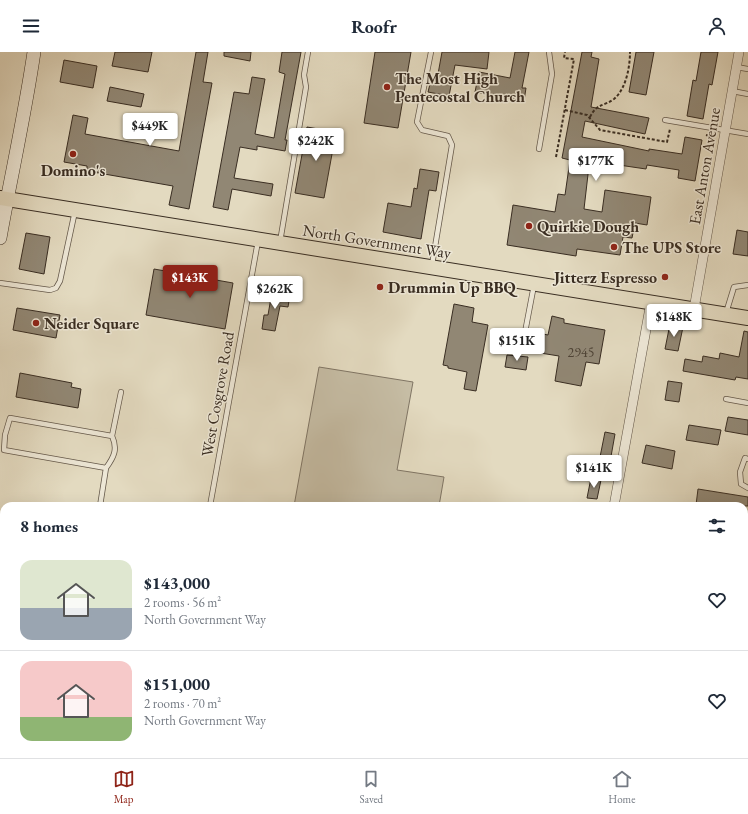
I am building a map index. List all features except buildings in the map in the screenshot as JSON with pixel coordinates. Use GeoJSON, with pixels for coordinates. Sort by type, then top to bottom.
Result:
{"type":"FeatureCollection","features":[{"type":"Feature","properties":{"kind":"main road"},"geometry":{"type":"LineString","coordinates":[[0,238],[3,199],[27,100],[34,52]]}},
{"type":"Feature","properties":{"kind":"main road","name":"North Government Way"},"geometry":{"type":"LineString","coordinates":[[3,199],[748,318]]}},
{"type":"Feature","properties":{"kind":"street","name":"East Anton Avenue"},"geometry":{"type":"LineString","coordinates":[[694,309],[739,52]]}},
{"type":"Feature","properties":{"kind":"street"},"geometry":{"type":"LineString","coordinates":[[615,502],[651,302]]}},
{"type":"Feature","properties":{"kind":"lane"},"geometry":{"type":"LineString","coordinates":[[280,243],[306,87],[304,75],[308,52]]}},
{"type":"Feature","properties":{"kind":"lane"},"geometry":{"type":"LineString","coordinates":[[430,52],[417,122],[422,130],[448,136],[452,145],[431,267]]}},
{"type":"Feature","properties":{"kind":"lane"},"geometry":{"type":"LineString","coordinates":[[539,149],[552,74],[549,52]]}},
{"type":"Feature","properties":{"kind":"lane"},"geometry":{"type":"LineString","coordinates":[[736,67],[748,68]]}},
{"type":"Feature","properties":{"kind":"lane"},"geometry":{"type":"LineString","coordinates":[[732,91],[748,94]]}},
{"type":"Feature","properties":{"kind":"lane"},"geometry":{"type":"LineString","coordinates":[[665,120],[748,134]]}},
{"type":"Feature","properties":{"kind":"lane"},"geometry":{"type":"LineString","coordinates":[[0,283],[50,290],[56,288],[60,281],[75,210]]}},
{"type":"Feature","properties":{"kind":"lane","name":"West Cosgrove Road"},"geometry":{"type":"LineString","coordinates":[[211,502],[258,240]]}},
{"type":"Feature","properties":{"kind":"lane"},"geometry":{"type":"LineString","coordinates":[[522,348],[535,284]]}},
{"type":"Feature","properties":{"kind":"lane"},"geometry":{"type":"LineString","coordinates":[[726,314],[734,287],[748,285]]}},
{"type":"Feature","properties":{"kind":"lane"},"geometry":{"type":"LineString","coordinates":[[101,502],[106,468],[114,456],[116,444],[112,436],[121,392]]}},
{"type":"Feature","properties":{"kind":"lane"},"geometry":{"type":"LineString","coordinates":[[726,399],[748,403]]}},
{"type":"Feature","properties":{"kind":"lane"},"geometry":{"type":"LineString","coordinates":[[106,468],[4,450],[2,435],[10,418],[112,436]]}},
{"type":"Feature","properties":{"kind":"lane"},"geometry":{"type":"LineString","coordinates":[[748,459],[745,458],[740,472],[741,484],[748,488]]}},
{"type":"Feature","properties":{"kind":"path"},"geometry":{"type":"LineString","coordinates":[[556,157],[574,59],[564,58],[565,52]]}},
{"type":"Feature","properties":{"kind":"path"},"geometry":{"type":"LineString","coordinates":[[590,117],[594,109],[614,99],[619,92],[627,74],[630,52]]}},
{"type":"Feature","properties":{"kind":"path"},"geometry":{"type":"LineString","coordinates":[[565,110],[582,113],[590,117],[600,130],[667,142],[669,129],[677,130]]}},
{"type":"Feature","properties":{"kind":"path"},"geometry":{"type":"LineString","coordinates":[[706,135],[712,137]]}},
{"type":"Feature","properties":{"kind":"shaded area"},"geometry":{"type":"Polygon","coordinates":[[[319,367],[413,382],[397,470],[444,477],[440,502],[295,502],[319,367]]]}},
{"type":"Feature","properties":{"kind":"place","name":"The Most High Pentecostal Church"},"geometry":{"type":"Point","coordinates":[387,87]}},
{"type":"Feature","properties":{"kind":"place","name":"Domino's"},"geometry":{"type":"Point","coordinates":[73,154]}},
{"type":"Feature","properties":{"kind":"place","name":"Quirkie Dough"},"geometry":{"type":"Point","coordinates":[529,226]}},
{"type":"Feature","properties":{"kind":"place","name":"The UPS Store"},"geometry":{"type":"Point","coordinates":[614,247]}},
{"type":"Feature","properties":{"kind":"place","name":"Jitterz Espresso"},"geometry":{"type":"Point","coordinates":[665,277]}},
{"type":"Feature","properties":{"kind":"place","name":"Drummin Up BBQ"},"geometry":{"type":"Point","coordinates":[380,287]}},
{"type":"Feature","properties":{"kind":"place","name":"Neider Square"},"geometry":{"type":"Point","coordinates":[36,323]}}]}
